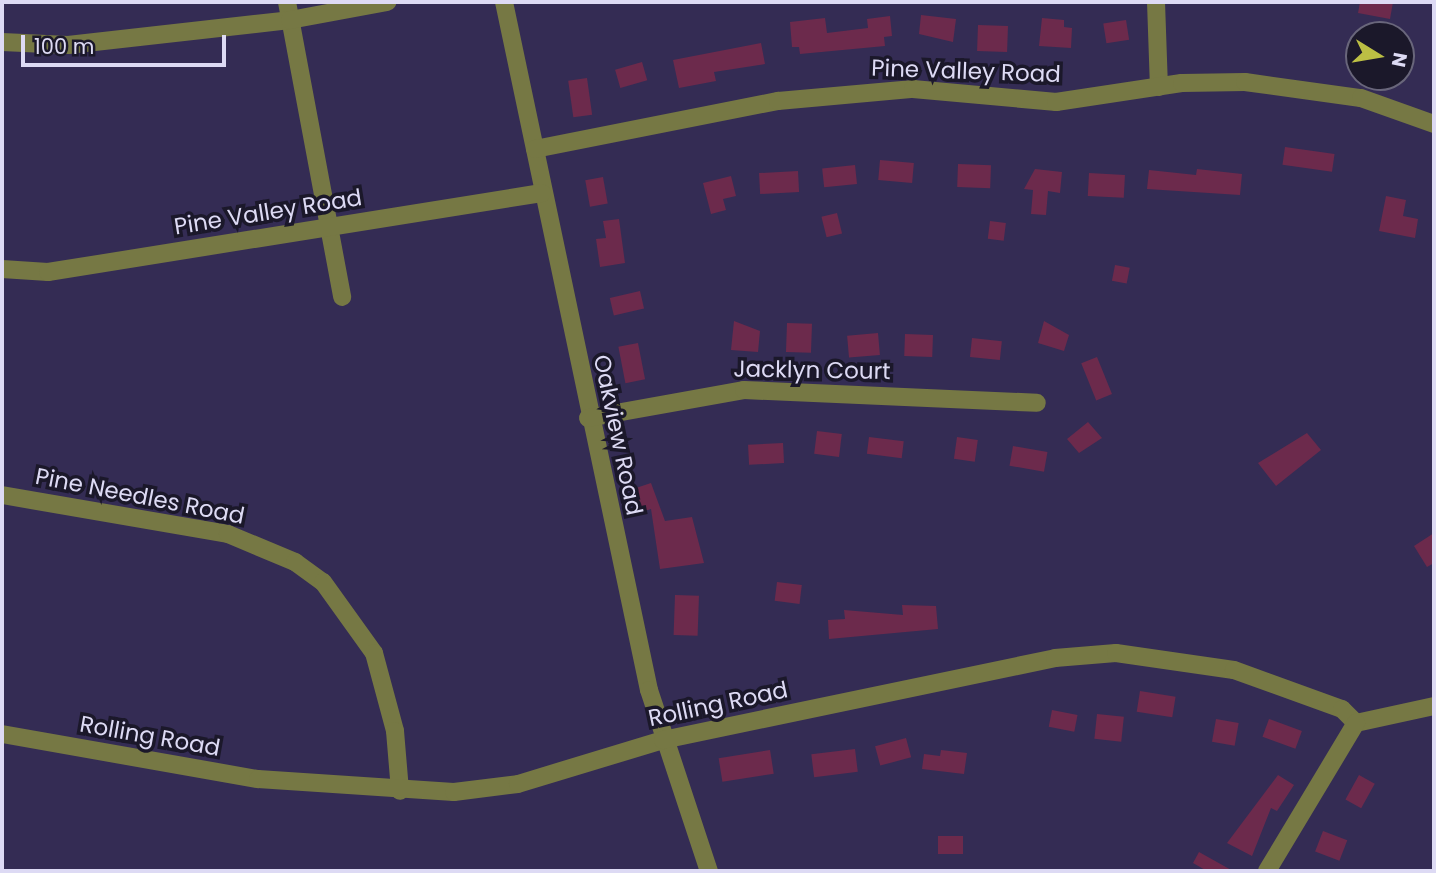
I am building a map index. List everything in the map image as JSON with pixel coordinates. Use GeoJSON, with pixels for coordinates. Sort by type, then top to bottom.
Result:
{"type":"FeatureCollection","features":[{"type":"Feature","properties":{"kind":"street"},"geometry":{"type":"LineString","coordinates":[[287,2],[342,297]]}},
{"type":"Feature","properties":{"kind":"street"},"geometry":{"type":"LineString","coordinates":[[2,43],[68,44],[290,20],[387,2]]}},
{"type":"Feature","properties":{"kind":"street","name":"Oakview Road"},"geometry":{"type":"LineString","coordinates":[[504,2],[589,418],[663,740],[709,871]]}},
{"type":"Feature","properties":{"kind":"street"},"geometry":{"type":"LineString","coordinates":[[1156,2],[1159,87]]}},
{"type":"Feature","properties":{"kind":"street","name":"Pine Valley Road"},"geometry":{"type":"LineString","coordinates":[[535,149],[846,92],[913,89],[1056,102],[1159,87],[1304,87],[1434,124]]}},
{"type":"Feature","properties":{"kind":"street","name":"Pine Valley Road"},"geometry":{"type":"LineString","coordinates":[[2,269],[48,272],[542,193]]}},
{"type":"Feature","properties":{"kind":"street","name":"Jacklyn Court"},"geometry":{"type":"LineString","coordinates":[[589,418],[744,390],[1037,403]]}},
{"type":"Feature","properties":{"kind":"street","name":"Pine Needles Road"},"geometry":{"type":"LineString","coordinates":[[2,495],[228,534],[295,562],[323,582],[374,653],[395,731],[400,791]]}},
{"type":"Feature","properties":{"kind":"street","name":"Rolling Road"},"geometry":{"type":"LineString","coordinates":[[2,734],[258,779],[400,791],[518,784],[663,740],[1055,658],[1116,653],[1234,670],[1342,709],[1356,723]]}},
{"type":"Feature","properties":{"kind":"street"},"geometry":{"type":"LineString","coordinates":[[1267,871],[1356,723],[1434,706]]}},
{"type":"Feature","properties":{"kind":"building"},"geometry":{"type":"Polygon","coordinates":[[[1360,2],[1393,2],[1390,19],[1358,13],[1360,2]]]}},
{"type":"Feature","properties":{"kind":"building"},"geometry":{"type":"Polygon","coordinates":[[[921,15],[956,19],[953,42],[919,34],[921,15]]]}},
{"type":"Feature","properties":{"kind":"building"},"geometry":{"type":"Polygon","coordinates":[[[890,16],[892,36],[884,37],[885,46],[800,54],[799,47],[792,47],[790,22],[825,18],[827,33],[868,28],[867,19],[890,16]]]}},
{"type":"Feature","properties":{"kind":"building"},"geometry":{"type":"Polygon","coordinates":[[[1042,18],[1064,20],[1064,27],[1072,28],[1071,48],[1039,46],[1042,18]]]}},
{"type":"Feature","properties":{"kind":"building"},"geometry":{"type":"Polygon","coordinates":[[[1126,20],[1129,40],[1106,43],[1103,24],[1126,20]]]}},
{"type":"Feature","properties":{"kind":"building"},"geometry":{"type":"Polygon","coordinates":[[[978,25],[1008,26],[1007,52],[977,51],[978,25]]]}},
{"type":"Feature","properties":{"kind":"building"},"geometry":{"type":"Polygon","coordinates":[[[761,43],[765,64],[714,72],[716,81],[679,88],[673,60],[761,43]]]}},
{"type":"Feature","properties":{"kind":"building"},"geometry":{"type":"Polygon","coordinates":[[[642,62],[647,80],[620,88],[615,70],[642,62]]]}},
{"type":"Feature","properties":{"kind":"building"},"geometry":{"type":"Polygon","coordinates":[[[587,78],[592,115],[573,117],[568,81],[587,78]]]}},
{"type":"Feature","properties":{"kind":"building"},"geometry":{"type":"Polygon","coordinates":[[[1285,147],[1335,154],[1332,172],[1282,165],[1285,147]]]}},
{"type":"Feature","properties":{"kind":"building"},"geometry":{"type":"Polygon","coordinates":[[[880,160],[914,163],[912,183],[878,180],[880,160]]]}},
{"type":"Feature","properties":{"kind":"building"},"geometry":{"type":"Polygon","coordinates":[[[958,164],[991,165],[990,188],[957,187],[958,164]]]}},
{"type":"Feature","properties":{"kind":"building"},"geometry":{"type":"Polygon","coordinates":[[[855,165],[857,184],[824,187],[822,168],[855,165]]]}},
{"type":"Feature","properties":{"kind":"building"},"geometry":{"type":"Polygon","coordinates":[[[1035,169],[1062,172],[1060,193],[1048,191],[1046,215],[1031,214],[1033,190],[1024,189],[1035,169]]]}},
{"type":"Feature","properties":{"kind":"building"},"geometry":{"type":"Polygon","coordinates":[[[1197,169],[1242,174],[1240,195],[1147,189],[1149,170],[1196,175],[1197,169]]]}},
{"type":"Feature","properties":{"kind":"building"},"geometry":{"type":"Polygon","coordinates":[[[798,171],[799,192],[760,194],[759,173],[798,171]]]}},
{"type":"Feature","properties":{"kind":"building"},"geometry":{"type":"Polygon","coordinates":[[[1089,173],[1125,175],[1124,198],[1088,196],[1089,173]]]}},
{"type":"Feature","properties":{"kind":"building"},"geometry":{"type":"Polygon","coordinates":[[[731,176],[736,196],[723,199],[726,210],[711,214],[703,183],[731,176]]]}},
{"type":"Feature","properties":{"kind":"building"},"geometry":{"type":"Polygon","coordinates":[[[603,177],[608,204],[590,207],[585,180],[603,177]]]}},
{"type":"Feature","properties":{"kind":"building"},"geometry":{"type":"Polygon","coordinates":[[[1386,196],[1406,200],[1403,216],[1418,219],[1415,238],[1379,231],[1386,196]]]}},
{"type":"Feature","properties":{"kind":"building"},"geometry":{"type":"Polygon","coordinates":[[[837,213],[842,233],[827,237],[821,217],[837,213]]]}},
{"type":"Feature","properties":{"kind":"building"},"geometry":{"type":"Polygon","coordinates":[[[619,219],[625,263],[600,267],[596,239],[606,238],[603,221],[619,219]]]}},
{"type":"Feature","properties":{"kind":"building"},"geometry":{"type":"Polygon","coordinates":[[[990,221],[1006,223],[1004,241],[988,239],[990,221]]]}},
{"type":"Feature","properties":{"kind":"building"},"geometry":{"type":"Polygon","coordinates":[[[1115,265],[1130,268],[1127,284],[1112,281],[1115,265]]]}},
{"type":"Feature","properties":{"kind":"building"},"geometry":{"type":"Polygon","coordinates":[[[640,291],[644,309],[614,316],[610,298],[640,291]]]}},
{"type":"Feature","properties":{"kind":"building"},"geometry":{"type":"Polygon","coordinates":[[[734,321],[760,331],[758,352],[731,350],[734,321]]]}},
{"type":"Feature","properties":{"kind":"building"},"geometry":{"type":"Polygon","coordinates":[[[1044,321],[1069,335],[1064,351],[1038,343],[1044,321]]]}},
{"type":"Feature","properties":{"kind":"building"},"geometry":{"type":"Polygon","coordinates":[[[787,323],[812,324],[811,353],[786,352],[787,323]]]}},
{"type":"Feature","properties":{"kind":"building"},"geometry":{"type":"Polygon","coordinates":[[[878,333],[880,355],[849,358],[847,336],[878,333]]]}},
{"type":"Feature","properties":{"kind":"building"},"geometry":{"type":"Polygon","coordinates":[[[905,334],[933,335],[932,357],[904,356],[905,334]]]}},
{"type":"Feature","properties":{"kind":"building"},"geometry":{"type":"Polygon","coordinates":[[[972,338],[1002,341],[1000,360],[970,357],[972,338]]]}},
{"type":"Feature","properties":{"kind":"building"},"geometry":{"type":"Polygon","coordinates":[[[638,343],[645,379],[625,383],[618,347],[638,343]]]}},
{"type":"Feature","properties":{"kind":"building"},"geometry":{"type":"Polygon","coordinates":[[[1097,357],[1112,394],[1096,400],[1081,363],[1097,357]]]}},
{"type":"Feature","properties":{"kind":"building"},"geometry":{"type":"Polygon","coordinates":[[[1088,422],[1102,438],[1079,453],[1067,439],[1088,422]]]}},
{"type":"Feature","properties":{"kind":"building"},"geometry":{"type":"Polygon","coordinates":[[[817,431],[842,434],[839,457],[814,454],[817,431]]]}},
{"type":"Feature","properties":{"kind":"building"},"geometry":{"type":"Polygon","coordinates":[[[1307,433],[1321,450],[1276,486],[1258,463],[1307,433]]]}},
{"type":"Feature","properties":{"kind":"building"},"geometry":{"type":"Polygon","coordinates":[[[869,437],[904,441],[902,458],[867,454],[869,437]]]}},
{"type":"Feature","properties":{"kind":"building"},"geometry":{"type":"Polygon","coordinates":[[[957,437],[978,440],[975,462],[954,459],[957,437]]]}},
{"type":"Feature","properties":{"kind":"building"},"geometry":{"type":"Polygon","coordinates":[[[783,443],[784,463],[749,465],[748,445],[783,443]]]}},
{"type":"Feature","properties":{"kind":"building"},"geometry":{"type":"Polygon","coordinates":[[[1013,446],[1047,452],[1044,472],[1010,466],[1013,446]]]}},
{"type":"Feature","properties":{"kind":"building"},"geometry":{"type":"Polygon","coordinates":[[[651,483],[665,521],[692,517],[704,563],[660,569],[651,509],[641,512],[633,489],[651,483]]]}},
{"type":"Feature","properties":{"kind":"building"},"geometry":{"type":"Polygon","coordinates":[[[1434,533],[1434,563],[1427,567],[1414,546],[1434,533]]]}},
{"type":"Feature","properties":{"kind":"building"},"geometry":{"type":"Polygon","coordinates":[[[777,582],[802,585],[799,604],[775,601],[777,582]]]}},
{"type":"Feature","properties":{"kind":"building"},"geometry":{"type":"Polygon","coordinates":[[[675,595],[699,596],[698,636],[674,635],[675,595]]]}},
{"type":"Feature","properties":{"kind":"building"},"geometry":{"type":"Polygon","coordinates":[[[902,605],[936,606],[938,629],[829,639],[828,620],[845,619],[844,610],[903,615],[902,605]]]}},
{"type":"Feature","properties":{"kind":"building"},"geometry":{"type":"Polygon","coordinates":[[[1140,691],[1176,697],[1172,717],[1137,712],[1140,691]]]}},
{"type":"Feature","properties":{"kind":"building"},"geometry":{"type":"Polygon","coordinates":[[[1052,710],[1078,715],[1074,732],[1049,727],[1052,710]]]}},
{"type":"Feature","properties":{"kind":"building"},"geometry":{"type":"Polygon","coordinates":[[[1097,714],[1124,717],[1121,742],[1094,739],[1097,714]]]}},
{"type":"Feature","properties":{"kind":"building"},"geometry":{"type":"Polygon","coordinates":[[[1216,719],[1239,723],[1235,746],[1212,742],[1216,719]]]}},
{"type":"Feature","properties":{"kind":"building"},"geometry":{"type":"Polygon","coordinates":[[[1269,719],[1302,731],[1295,749],[1263,737],[1269,719]]]}},
{"type":"Feature","properties":{"kind":"building"},"geometry":{"type":"Polygon","coordinates":[[[906,738],[911,757],[880,766],[875,746],[906,738]]]}},
{"type":"Feature","properties":{"kind":"building"},"geometry":{"type":"Polygon","coordinates":[[[855,749],[858,772],[814,777],[811,754],[855,749]]]}},
{"type":"Feature","properties":{"kind":"building"},"geometry":{"type":"Polygon","coordinates":[[[770,750],[774,774],[722,782],[719,758],[770,750]]]}},
{"type":"Feature","properties":{"kind":"building"},"geometry":{"type":"Polygon","coordinates":[[[941,750],[967,753],[964,774],[922,769],[924,754],[940,756],[941,750]]]}},
{"type":"Feature","properties":{"kind":"building"},"geometry":{"type":"Polygon","coordinates":[[[1278,775],[1294,785],[1277,811],[1271,808],[1252,856],[1227,843],[1278,775]]]}},
{"type":"Feature","properties":{"kind":"building"},"geometry":{"type":"Polygon","coordinates":[[[1359,775],[1375,784],[1361,808],[1345,799],[1359,775]]]}},
{"type":"Feature","properties":{"kind":"building"},"geometry":{"type":"Polygon","coordinates":[[[1323,831],[1347,840],[1339,861],[1315,852],[1323,831]]]}},
{"type":"Feature","properties":{"kind":"building"},"geometry":{"type":"Polygon","coordinates":[[[938,836],[963,836],[963,854],[938,854],[938,836]]]}},
{"type":"Feature","properties":{"kind":"building"},"geometry":{"type":"Polygon","coordinates":[[[1199,852],[1233,871],[1207,871],[1193,863],[1199,852]]]}}]}
